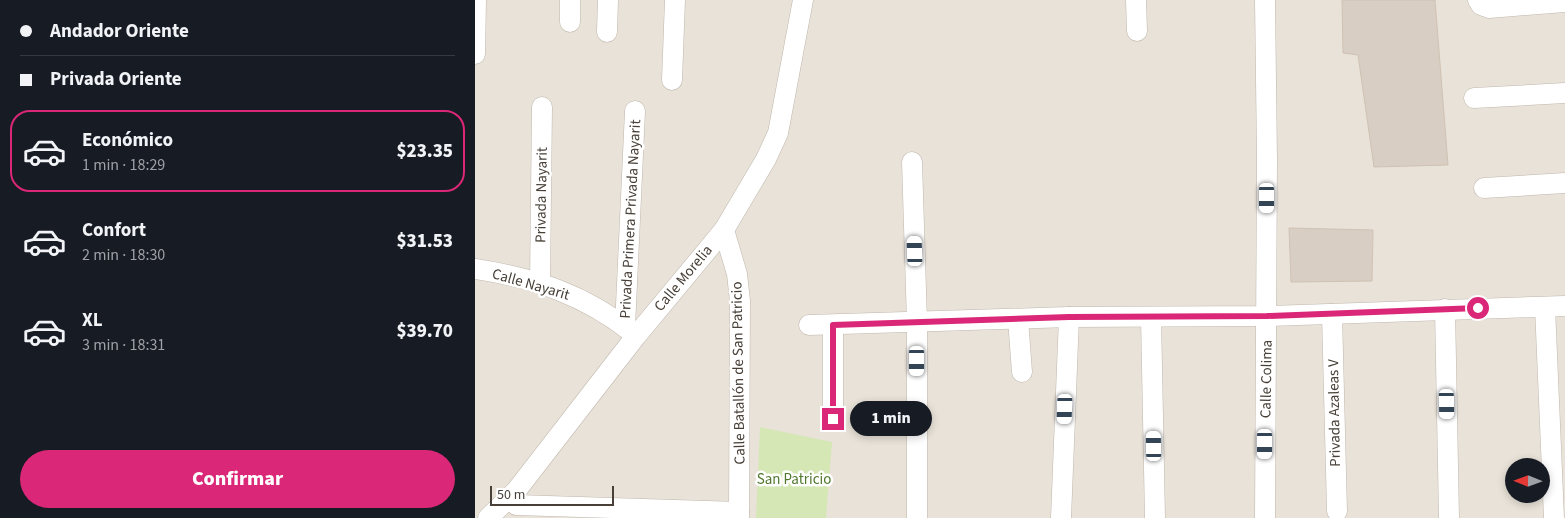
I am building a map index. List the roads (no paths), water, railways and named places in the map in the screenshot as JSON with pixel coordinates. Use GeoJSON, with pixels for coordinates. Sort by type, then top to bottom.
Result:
{"type":"FeatureCollection","features":[{"type":"Feature","properties":{"kind":"street"},"geometry":{"type":"LineString","coordinates":[[475,54],[476,0]]}},
{"type":"Feature","properties":{"kind":"street"},"geometry":{"type":"LineString","coordinates":[[569,22],[570,0]]}},
{"type":"Feature","properties":{"kind":"street"},"geometry":{"type":"LineString","coordinates":[[607,32],[608,0]]}},
{"type":"Feature","properties":{"kind":"street"},"geometry":{"type":"LineString","coordinates":[[672,80],[675,0]]}},
{"type":"Feature","properties":{"kind":"street","name":"Calle Morelia"},"geometry":{"type":"LineString","coordinates":[[488,518],[516,505],[630,331],[724,230],[767,159],[778,133],[803,0]]}},
{"type":"Feature","properties":{"kind":"street"},"geometry":{"type":"LineString","coordinates":[[1136,0],[1137,32]]}},
{"type":"Feature","properties":{"kind":"street","name":"Calle Colima"},"geometry":{"type":"LineString","coordinates":[[1265,0],[1267,316],[1265,518]]}},
{"type":"Feature","properties":{"kind":"street"},"geometry":{"type":"LineString","coordinates":[[1478,0],[1481,5],[1489,8],[1565,2]]}},
{"type":"Feature","properties":{"kind":"street"},"geometry":{"type":"LineString","coordinates":[[1474,98],[1565,93]]}},
{"type":"Feature","properties":{"kind":"street","name":"Privada Nayarit"},"geometry":{"type":"LineString","coordinates":[[540,283],[542,106]]}},
{"type":"Feature","properties":{"kind":"street","name":"Privada Primera Privada Nayarit"},"geometry":{"type":"LineString","coordinates":[[630,331],[635,111]]}},
{"type":"Feature","properties":{"kind":"street"},"geometry":{"type":"LineString","coordinates":[[912,162],[917,322],[917,518]]}},
{"type":"Feature","properties":{"kind":"street"},"geometry":{"type":"LineString","coordinates":[[1484,188],[1565,184]]}},
{"type":"Feature","properties":{"kind":"street","name":"Calle Batallón de San Patricio"},"geometry":{"type":"LineString","coordinates":[[724,230],[737,274],[740,301],[739,515]]}},
{"type":"Feature","properties":{"kind":"street","name":"Calle Nayarit"},"geometry":{"type":"LineString","coordinates":[[475,269],[540,283],[567,292],[599,308],[630,331]]}},
{"type":"Feature","properties":{"kind":"street"},"geometry":{"type":"LineString","coordinates":[[1545,306],[1557,393],[1555,518]]}},
{"type":"Feature","properties":{"kind":"street"},"geometry":{"type":"LineString","coordinates":[[809,324],[833,325],[1069,317],[1267,316],[1565,306]]}},
{"type":"Feature","properties":{"kind":"street"},"geometry":{"type":"LineString","coordinates":[[1445,309],[1449,518]]}},
{"type":"Feature","properties":{"kind":"street","name":"Privada Azaleas V"},"geometry":{"type":"LineString","coordinates":[[1332,314],[1337,511]]}},
{"type":"Feature","properties":{"kind":"street"},"geometry":{"type":"LineString","coordinates":[[1061,518],[1069,317]]}},
{"type":"Feature","properties":{"kind":"street"},"geometry":{"type":"LineString","coordinates":[[1151,317],[1155,518]]}},
{"type":"Feature","properties":{"kind":"street"},"geometry":{"type":"LineString","coordinates":[[1018,319],[1021,372]]}},
{"type":"Feature","properties":{"kind":"street"},"geometry":{"type":"LineString","coordinates":[[833,325],[833,419]]}},
{"type":"Feature","properties":{"kind":"street"},"geometry":{"type":"LineString","coordinates":[[516,505],[739,515]]}},
{"type":"Feature","properties":{"kind":"park label","name":"San Patricio"},"geometry":{"type":"Point","coordinates":[794,479]}}]}
